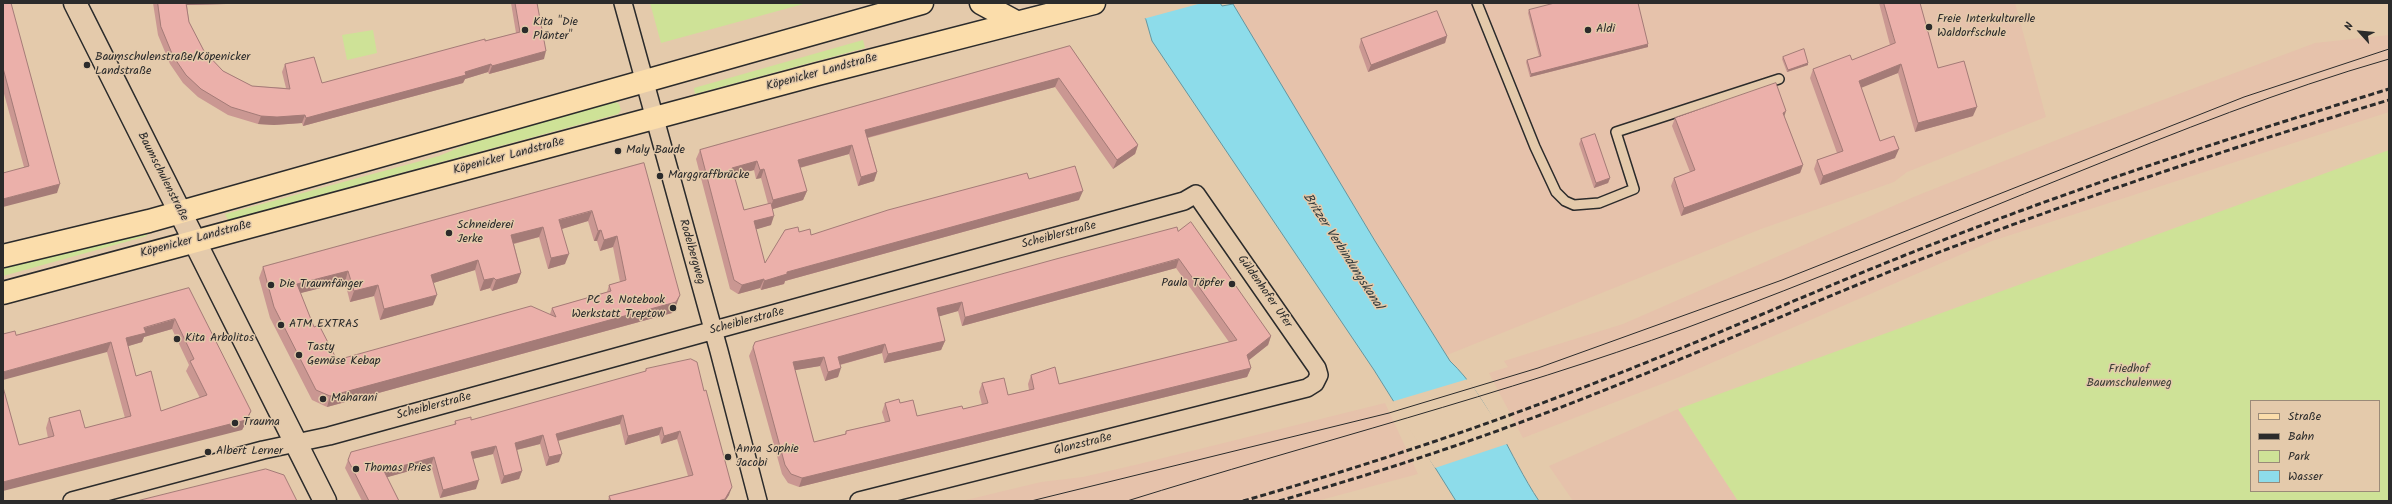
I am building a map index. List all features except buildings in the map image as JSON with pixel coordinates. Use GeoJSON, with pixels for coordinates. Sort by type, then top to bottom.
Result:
{"type":"FeatureCollection","features":[{"type":"Feature","properties":{"kind":"main road","name":"Baumschulenstraße"},"geometry":{"type":"LineString","coordinates":[[75,3],[325,501]]}},
{"type":"Feature","properties":{"kind":"main road"},"geometry":{"type":"LineString","coordinates":[[3,256],[180,212],[645,83],[922,3]]}},
{"type":"Feature","properties":{"kind":"main road"},"geometry":{"type":"LineString","coordinates":[[981,3],[1016,22]]}},
{"type":"Feature","properties":{"kind":"main road","name":"Köpenicker Landstraße"},"geometry":{"type":"LineString","coordinates":[[3,293],[654,118],[1016,22],[1094,3]]}},
{"type":"Feature","properties":{"kind":"street","name":"Rodelbergweg"},"geometry":{"type":"LineString","coordinates":[[623,3],[758,501]]}},
{"type":"Feature","properties":{"kind":"street","name":"Scheiblerstraße"},"geometry":{"type":"LineString","coordinates":[[72,501],[296,443],[713,331],[1184,201],[1196,194]]}},
{"type":"Feature","properties":{"kind":"street","name":"Güldenhofer Ufer"},"geometry":{"type":"LineString","coordinates":[[1196,194],[1317,368],[1319,375],[1315,383],[1307,388]]}},
{"type":"Feature","properties":{"kind":"street","name":"Glanzstraße"},"geometry":{"type":"LineString","coordinates":[[859,501],[1307,388]]}},
{"type":"Feature","properties":{"kind":"lane"},"geometry":{"type":"LineString","coordinates":[[1477,3],[1532,140],[1556,192],[1564,201],[1574,205],[1599,204],[1634,189],[1616,132],[1779,79]]}},
{"type":"Feature","properties":{"kind":"shaded area"},"geometry":{"type":"Polygon","coordinates":[[[1228,3],[2015,3],[2046,117],[1907,172],[1894,182],[1761,229],[1447,355],[1228,3]]]}},
{"type":"Feature","properties":{"kind":"shaded area"},"geometry":{"type":"Polygon","coordinates":[[[2389,35],[2389,112],[1992,241],[1677,378],[1523,438],[1489,373],[1508,367],[1504,361],[1623,324],[1916,196],[2077,132],[2315,43],[2389,35]]]}},
{"type":"Feature","properties":{"kind":"shaded area"},"geometry":{"type":"Polygon","coordinates":[[[1385,403],[1418,474],[1317,501],[962,501],[1041,482],[1083,477],[1385,403]]]}},
{"type":"Feature","properties":{"kind":"shaded area"},"geometry":{"type":"Polygon","coordinates":[[[1678,409],[1738,501],[1573,501],[1549,466],[1678,409]]]}},
{"type":"Feature","properties":{"kind":"green space"},"geometry":{"type":"Polygon","coordinates":[[[650,3],[807,3],[661,43],[650,3]]]}},
{"type":"Feature","properties":{"kind":"green space"},"geometry":{"type":"Polygon","coordinates":[[[373,30],[377,53],[347,60],[342,35],[373,30]]]}},
{"type":"Feature","properties":{"kind":"green space"},"geometry":{"type":"Polygon","coordinates":[[[863,40],[865,48],[695,94],[694,88],[863,40]]]}},
{"type":"Feature","properties":{"kind":"green space"},"geometry":{"type":"Polygon","coordinates":[[[614,101],[619,104],[621,110],[618,114],[228,220],[225,214],[439,156],[482,138],[614,101]]]}},
{"type":"Feature","properties":{"kind":"green space","name":"Friedhof Baumschulenweg"},"geometry":{"type":"Polygon","coordinates":[[[2389,150],[2389,501],[1738,501],[1678,409],[2389,150]]]}},
{"type":"Feature","properties":{"kind":"green space"},"geometry":{"type":"Polygon","coordinates":[[[145,230],[147,236],[3,276],[3,267],[145,230]]]}},
{"type":"Feature","properties":{"kind":"water","name":"Britzer Verbindungskanal"},"geometry":{"type":"Polygon","coordinates":[[[1135,3],[1220,3],[1222,6],[1233,4],[1375,241],[1450,361],[1464,376],[1488,410],[1528,484],[1539,501],[1456,501],[1374,370],[1152,41],[1146,20],[1135,3]]]}},
{"type":"Feature","properties":{"kind":"pier"},"geometry":{"type":"Polygon","coordinates":[[[1133,3],[1202,3],[1143,19],[1133,3]]]}},
{"type":"Feature","properties":{"kind":"pier"},"geometry":{"type":"Polygon","coordinates":[[[1468,379],[1510,443],[1435,468],[1391,402],[1468,379]]]}},
{"type":"Feature","properties":{"kind":"tram line"},"geometry":{"type":"LineString","coordinates":[[1031,501],[1389,413],[1538,368],[1782,280],[2244,97],[2389,49]]}},
{"type":"Feature","properties":{"kind":"tram line"},"geometry":{"type":"LineString","coordinates":[[1127,501],[1477,397],[1686,328],[1783,291],[2190,127],[2309,84],[2389,59]]}},
{"type":"Feature","properties":{"kind":"railway"},"geometry":{"type":"LineString","coordinates":[[1243,501],[1410,450],[1533,406],[1615,375],[1963,232],[2083,188],[2266,127],[2389,89]]}},
{"type":"Feature","properties":{"kind":"railway"},"geometry":{"type":"LineString","coordinates":[[1279,501],[1428,455],[1565,406],[1906,265],[2086,198],[2206,157],[2389,100]]}},
{"type":"Feature","properties":{"kind":"place","name":"Freie Interkulturelle Waldorfschule"},"geometry":{"type":"Point","coordinates":[1929,27]}},
{"type":"Feature","properties":{"kind":"place","name":"Kita \"Die Plänter\""},"geometry":{"type":"Point","coordinates":[525,30]}},
{"type":"Feature","properties":{"kind":"place","name":"Aldi"},"geometry":{"type":"Point","coordinates":[1588,30]}},
{"type":"Feature","properties":{"kind":"place","name":"Baumschulenstraße/Köpenicker Landstraße"},"geometry":{"type":"Point","coordinates":[87,65]}},
{"type":"Feature","properties":{"kind":"place","name":"Maly Baude"},"geometry":{"type":"Point","coordinates":[618,151]}},
{"type":"Feature","properties":{"kind":"place","name":"Marggraffbrücke"},"geometry":{"type":"Point","coordinates":[660,176]}},
{"type":"Feature","properties":{"kind":"place","name":"Schneiderei Jerke"},"geometry":{"type":"Point","coordinates":[449,233]}},
{"type":"Feature","properties":{"kind":"place","name":"Paula Töpfer"},"geometry":{"type":"Point","coordinates":[1232,284]}},
{"type":"Feature","properties":{"kind":"place","name":"Die Traumfänger"},"geometry":{"type":"Point","coordinates":[271,285]}},
{"type":"Feature","properties":{"kind":"place","name":"PC & Notebook Werkstatt Treptow"},"geometry":{"type":"Point","coordinates":[673,308]}},
{"type":"Feature","properties":{"kind":"place","name":"ATM EXTRAS"},"geometry":{"type":"Point","coordinates":[281,325]}},
{"type":"Feature","properties":{"kind":"place","name":"Kita Arbolitos"},"geometry":{"type":"Point","coordinates":[177,339]}},
{"type":"Feature","properties":{"kind":"place","name":"Tasty Gemüse Kebap"},"geometry":{"type":"Point","coordinates":[299,355]}},
{"type":"Feature","properties":{"kind":"place","name":"Maharani"},"geometry":{"type":"Point","coordinates":[323,399]}},
{"type":"Feature","properties":{"kind":"place","name":"Trauma"},"geometry":{"type":"Point","coordinates":[235,423]}},
{"type":"Feature","properties":{"kind":"place","name":"Albert Lerner"},"geometry":{"type":"Point","coordinates":[208,452]}},
{"type":"Feature","properties":{"kind":"place","name":"Anna Sophie Jacobi"},"geometry":{"type":"Point","coordinates":[728,457]}},
{"type":"Feature","properties":{"kind":"place","name":"Thomas Pries"},"geometry":{"type":"Point","coordinates":[356,469]}}]}
